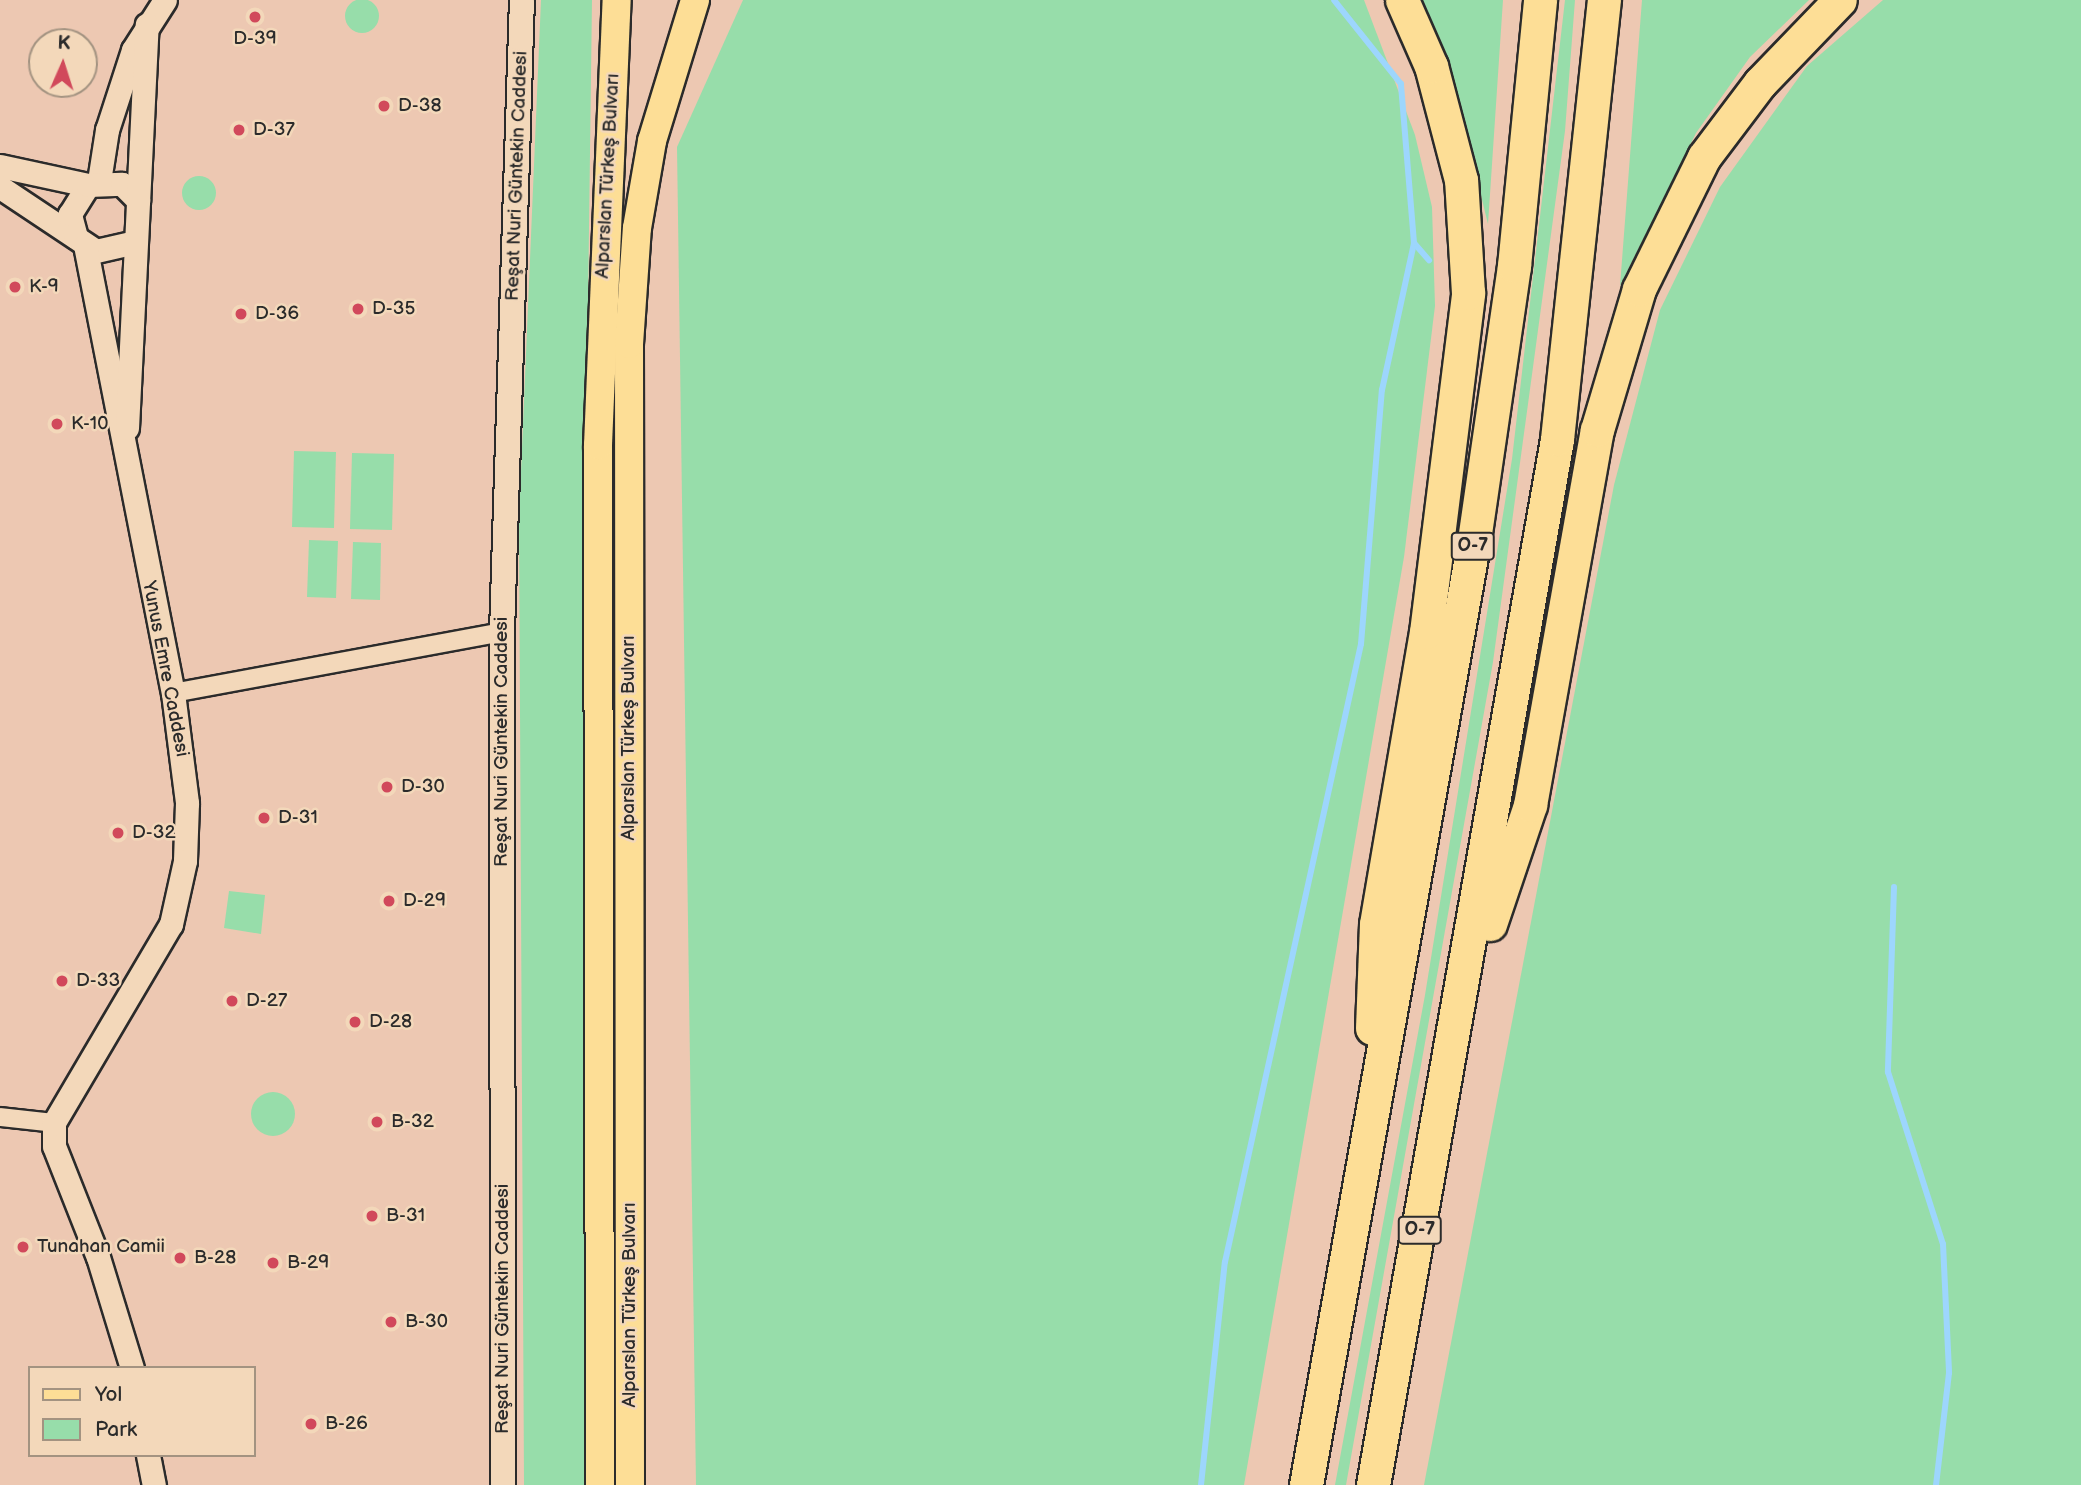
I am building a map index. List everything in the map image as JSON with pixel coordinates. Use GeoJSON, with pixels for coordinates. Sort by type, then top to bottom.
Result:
{"type":"FeatureCollection","features":[{"type":"Feature","properties":{"kind":"highway"},"geometry":{"type":"LineString","coordinates":[[1377,1087],[1370,1005],[1376,924],[1426,632],[1468,293],[1461,180],[1431,66],[1402,0]]}},
{"type":"Feature","properties":{"kind":"highway","name":"O-7"},"geometry":{"type":"LineString","coordinates":[[1306,1485],[1501,366],[1540,0]]}},
{"type":"Feature","properties":{"kind":"highway","name":"O-7"},"geometry":{"type":"LineString","coordinates":[[1373,1485],[1467,974],[1557,439],[1604,0]]}},
{"type":"Feature","properties":{"kind":"highway"},"geometry":{"type":"LineString","coordinates":[[1467,974],[1530,805],[1597,430],[1639,289],[1704,157],[1760,83],[1840,0]]}},
{"type":"Feature","properties":{"kind":"main road","name":"Reşat Nuri Güntekin Caddesi"},"geometry":{"type":"LineString","coordinates":[[503,1485],[502,632],[522,0]]}},
{"type":"Feature","properties":{"kind":"main road","name":"Alparslan Türkeş Bulvarı"},"geometry":{"type":"LineString","coordinates":[[600,1485],[598,445],[617,0]]}},
{"type":"Feature","properties":{"kind":"main road","name":"Alparslan Türkeş Bulvarı"},"geometry":{"type":"LineString","coordinates":[[630,1485],[630,331],[637,228],[652,141],[695,0]]}},
{"type":"Feature","properties":{"kind":"street","name":"Yunus Emre Caddesi"},"geometry":{"type":"LineString","coordinates":[[54,1123],[115,1026],[181,894],[187,803],[173,692],[81,241],[70,214],[94,183],[107,130],[147,24],[165,0]]}},
{"type":"Feature","properties":{"kind":"street","name":"Yunus Emre Caddesi"},"geometry":{"type":"LineString","coordinates":[[127,469],[132,243],[142,220],[138,200],[147,24]]}},
{"type":"Feature","properties":{"kind":"street"},"geometry":{"type":"LineString","coordinates":[[0,166],[94,183],[121,184],[138,200]]}},
{"type":"Feature","properties":{"kind":"street"},"geometry":{"type":"LineString","coordinates":[[0,187],[81,241],[108,252],[132,243]]}},
{"type":"Feature","properties":{"kind":"street"},"geometry":{"type":"LineString","coordinates":[[173,692],[502,632]]}},
{"type":"Feature","properties":{"kind":"street"},"geometry":{"type":"LineString","coordinates":[[0,1117],[54,1123],[54,1146],[98,1257],[131,1366]]}},
{"type":"Feature","properties":{"kind":"street"},"geometry":{"type":"LineString","coordinates":[[148,1457],[154,1485]]}},
{"type":"Feature","properties":{"kind":"green space"},"geometry":{"type":"Polygon","coordinates":[[[362,-1],[374,4],[379,16],[374,28],[362,33],[350,28],[345,16],[350,4],[362,-1]]]}},
{"type":"Feature","properties":{"kind":"green space"},"geometry":{"type":"Polygon","coordinates":[[[541,0],[592,0],[584,612],[589,1485],[524,1485],[519,519],[541,0]]]}},
{"type":"Feature","properties":{"kind":"green space"},"geometry":{"type":"Polygon","coordinates":[[[743,0],[1364,0],[1415,135],[1432,207],[1435,306],[1404,557],[1244,1485],[696,1485],[677,147],[743,0]]]}},
{"type":"Feature","properties":{"kind":"green space"},"geometry":{"type":"Polygon","coordinates":[[[1418,0],[1503,0],[1488,224],[1449,66],[1418,0]]]}},
{"type":"Feature","properties":{"kind":"green space"},"geometry":{"type":"Polygon","coordinates":[[[1565,0],[1575,0],[1565,131],[1493,662],[1346,1485],[1335,1485],[1425,995],[1512,459],[1565,0]]]}},
{"type":"Feature","properties":{"kind":"green space"},"geometry":{"type":"Polygon","coordinates":[[[1642,0],[1809,0],[1750,57],[1696,133],[1620,286],[1642,0]]]}},
{"type":"Feature","properties":{"kind":"green space"},"geometry":{"type":"Polygon","coordinates":[[[1883,0],[2081,0],[2081,1485],[1424,1485],[1614,485],[1660,310],[1720,187],[1807,66],[1883,0]]]}},
{"type":"Feature","properties":{"kind":"green space"},"geometry":{"type":"Polygon","coordinates":[[[199,176],[211,181],[216,193],[211,205],[199,210],[187,205],[182,193],[187,181],[199,176]]]}},
{"type":"Feature","properties":{"kind":"green space"},"geometry":{"type":"Polygon","coordinates":[[[294,451],[336,452],[334,528],[292,527],[294,451]]]}},
{"type":"Feature","properties":{"kind":"green space"},"geometry":{"type":"Polygon","coordinates":[[[352,453],[394,454],[392,530],[350,529],[352,453]]]}},
{"type":"Feature","properties":{"kind":"green space"},"geometry":{"type":"Polygon","coordinates":[[[309,540],[338,541],[336,598],[307,597],[309,540]]]}},
{"type":"Feature","properties":{"kind":"green space"},"geometry":{"type":"Polygon","coordinates":[[[353,542],[381,543],[380,600],[351,599],[353,542]]]}},
{"type":"Feature","properties":{"kind":"green space"},"geometry":{"type":"Polygon","coordinates":[[[229,891],[265,895],[261,934],[224,928],[229,891]]]}},
{"type":"Feature","properties":{"kind":"green space"},"geometry":{"type":"Polygon","coordinates":[[[273,1092],[282,1093],[289,1098],[294,1105],[294,1123],[289,1130],[282,1135],[273,1136],[264,1135],[257,1130],[252,1123],[251,1114],[252,1105],[257,1098],[264,1093],[273,1092]]]}},
{"type":"Feature","properties":{"kind":"waterway"},"geometry":{"type":"LineString","coordinates":[[1201,1485],[1225,1262],[1361,644],[1382,390],[1414,243],[1401,84],[1334,0]]}},
{"type":"Feature","properties":{"kind":"waterway"},"geometry":{"type":"LineString","coordinates":[[1414,243],[1429,260]]}},
{"type":"Feature","properties":{"kind":"waterway"},"geometry":{"type":"LineString","coordinates":[[1894,887],[1888,1072],[1943,1244],[1949,1373],[1936,1485]]}},
{"type":"Feature","properties":{"kind":"place","name":"D-39"},"geometry":{"type":"Point","coordinates":[255,17]}},
{"type":"Feature","properties":{"kind":"place","name":"D-38"},"geometry":{"type":"Point","coordinates":[384,106]}},
{"type":"Feature","properties":{"kind":"place","name":"D-37"},"geometry":{"type":"Point","coordinates":[239,130]}},
{"type":"Feature","properties":{"kind":"place","name":"K-9"},"geometry":{"type":"Point","coordinates":[15,287]}},
{"type":"Feature","properties":{"kind":"place","name":"D-35"},"geometry":{"type":"Point","coordinates":[358,309]}},
{"type":"Feature","properties":{"kind":"place","name":"D-36"},"geometry":{"type":"Point","coordinates":[241,314]}},
{"type":"Feature","properties":{"kind":"place","name":"K-10"},"geometry":{"type":"Point","coordinates":[57,424]}},
{"type":"Feature","properties":{"kind":"place","name":"D-30"},"geometry":{"type":"Point","coordinates":[387,787]}},
{"type":"Feature","properties":{"kind":"place","name":"D-31"},"geometry":{"type":"Point","coordinates":[264,818]}},
{"type":"Feature","properties":{"kind":"place","name":"D-32"},"geometry":{"type":"Point","coordinates":[118,833]}},
{"type":"Feature","properties":{"kind":"place","name":"D-29"},"geometry":{"type":"Point","coordinates":[389,901]}},
{"type":"Feature","properties":{"kind":"place","name":"D-33"},"geometry":{"type":"Point","coordinates":[62,981]}},
{"type":"Feature","properties":{"kind":"place","name":"D-27"},"geometry":{"type":"Point","coordinates":[232,1001]}},
{"type":"Feature","properties":{"kind":"place","name":"D-28"},"geometry":{"type":"Point","coordinates":[355,1022]}},
{"type":"Feature","properties":{"kind":"place","name":"B-32"},"geometry":{"type":"Point","coordinates":[377,1122]}},
{"type":"Feature","properties":{"kind":"place","name":"B-31"},"geometry":{"type":"Point","coordinates":[372,1216]}},
{"type":"Feature","properties":{"kind":"place","name":"Tunahan Camii"},"geometry":{"type":"Point","coordinates":[23,1247]}},
{"type":"Feature","properties":{"kind":"place","name":"B-28"},"geometry":{"type":"Point","coordinates":[180,1258]}},
{"type":"Feature","properties":{"kind":"place","name":"B-29"},"geometry":{"type":"Point","coordinates":[273,1263]}},
{"type":"Feature","properties":{"kind":"place","name":"B-30"},"geometry":{"type":"Point","coordinates":[391,1322]}},
{"type":"Feature","properties":{"kind":"place","name":"B-26"},"geometry":{"type":"Point","coordinates":[311,1424]}}]}
